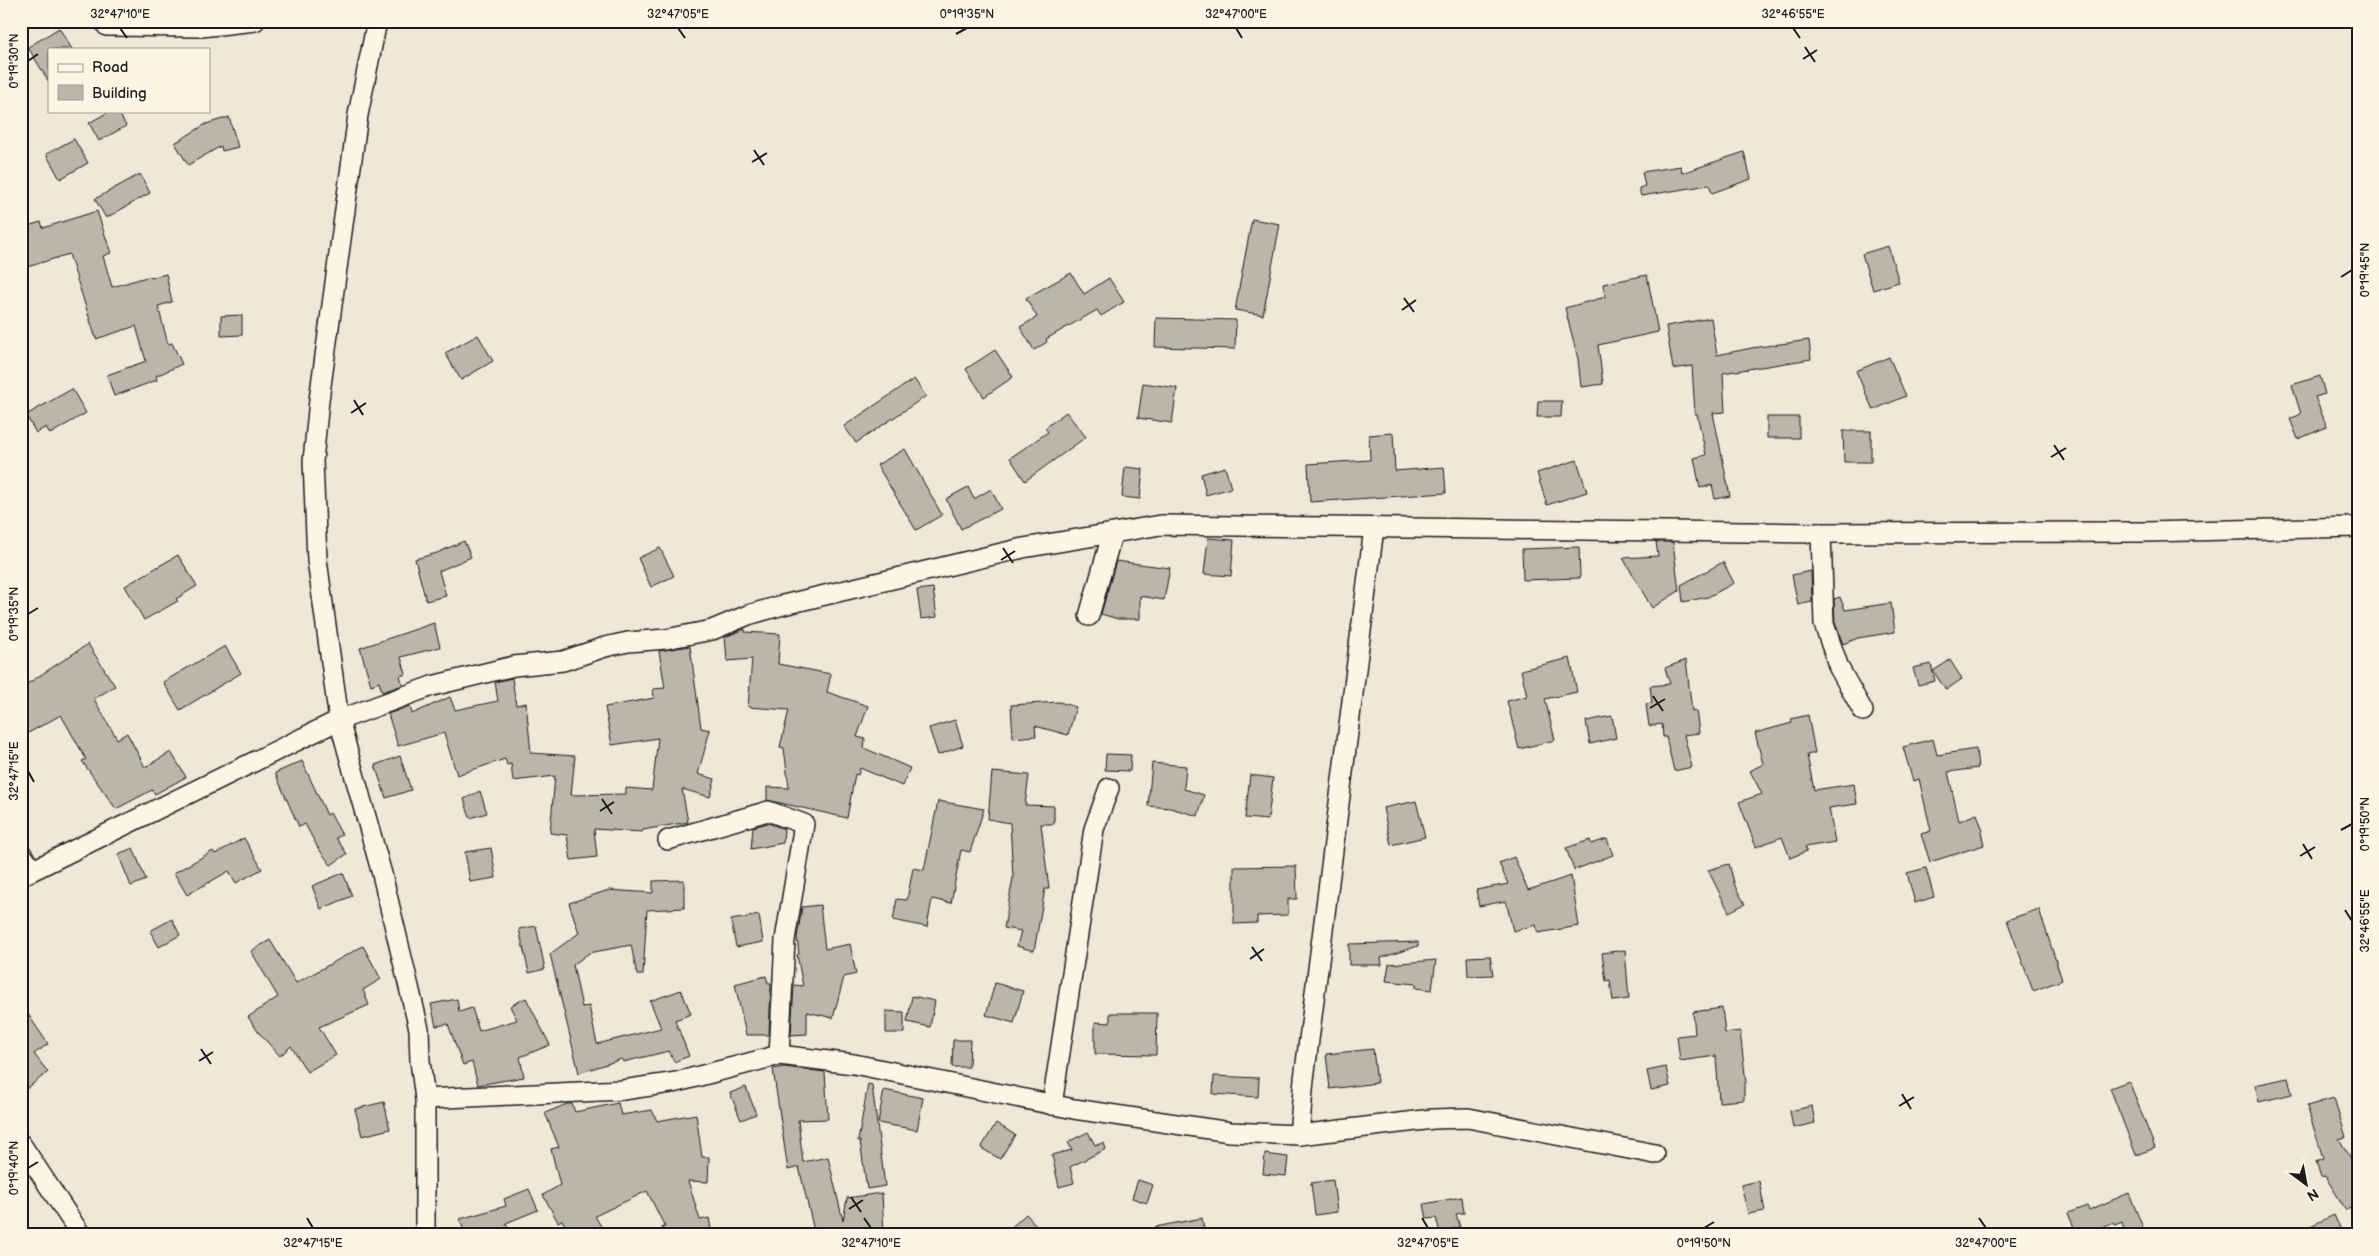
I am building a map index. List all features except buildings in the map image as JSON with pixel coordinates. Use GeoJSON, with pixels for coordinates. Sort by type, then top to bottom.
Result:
{"type":"FeatureCollection","features":[{"type":"Feature","properties":{"kind":"street"},"geometry":{"type":"LineString","coordinates":[[104,21],[107,26],[201,27],[255,21]]}},
{"type":"Feature","properties":{"kind":"street"},"geometry":{"type":"LineString","coordinates":[[377,21],[358,115],[313,461],[317,560],[339,720],[382,874],[398,948],[409,981],[419,1029],[420,1061],[425,1099],[425,1235]]}},
{"type":"Feature","properties":{"kind":"street"},"geometry":{"type":"LineString","coordinates":[[21,853],[27,873],[339,720],[441,684],[514,666],[563,661],[605,647],[628,642],[666,639],[712,630],[748,615],[782,604],[1023,548],[1112,535],[1162,525],[1821,533],[2146,532],[2358,527]]}},
{"type":"Feature","properties":{"kind":"street"},"geometry":{"type":"LineString","coordinates":[[1298,1135],[1306,1059],[1374,528]]}},
{"type":"Feature","properties":{"kind":"street"},"geometry":{"type":"LineString","coordinates":[[1821,533],[1824,624],[1839,668],[1863,711]]}},
{"type":"Feature","properties":{"kind":"street"},"geometry":{"type":"LineString","coordinates":[[1089,616],[1112,535]]}},
{"type":"Feature","properties":{"kind":"street"},"geometry":{"type":"LineString","coordinates":[[1052,1105],[1094,829],[1109,788]]}},
{"type":"Feature","properties":{"kind":"street"},"geometry":{"type":"LineString","coordinates":[[668,840],[768,811],[804,824],[785,940],[779,1055]]}},
{"type":"Feature","properties":{"kind":"street"},"geometry":{"type":"LineString","coordinates":[[425,1099],[623,1090],[676,1082],[779,1055],[854,1064],[1052,1105],[1230,1132],[1298,1135],[1433,1119],[1468,1118],[1655,1154]]}},
{"type":"Feature","properties":{"kind":"street"},"geometry":{"type":"LineString","coordinates":[[21,1144],[81,1235]]}}]}
